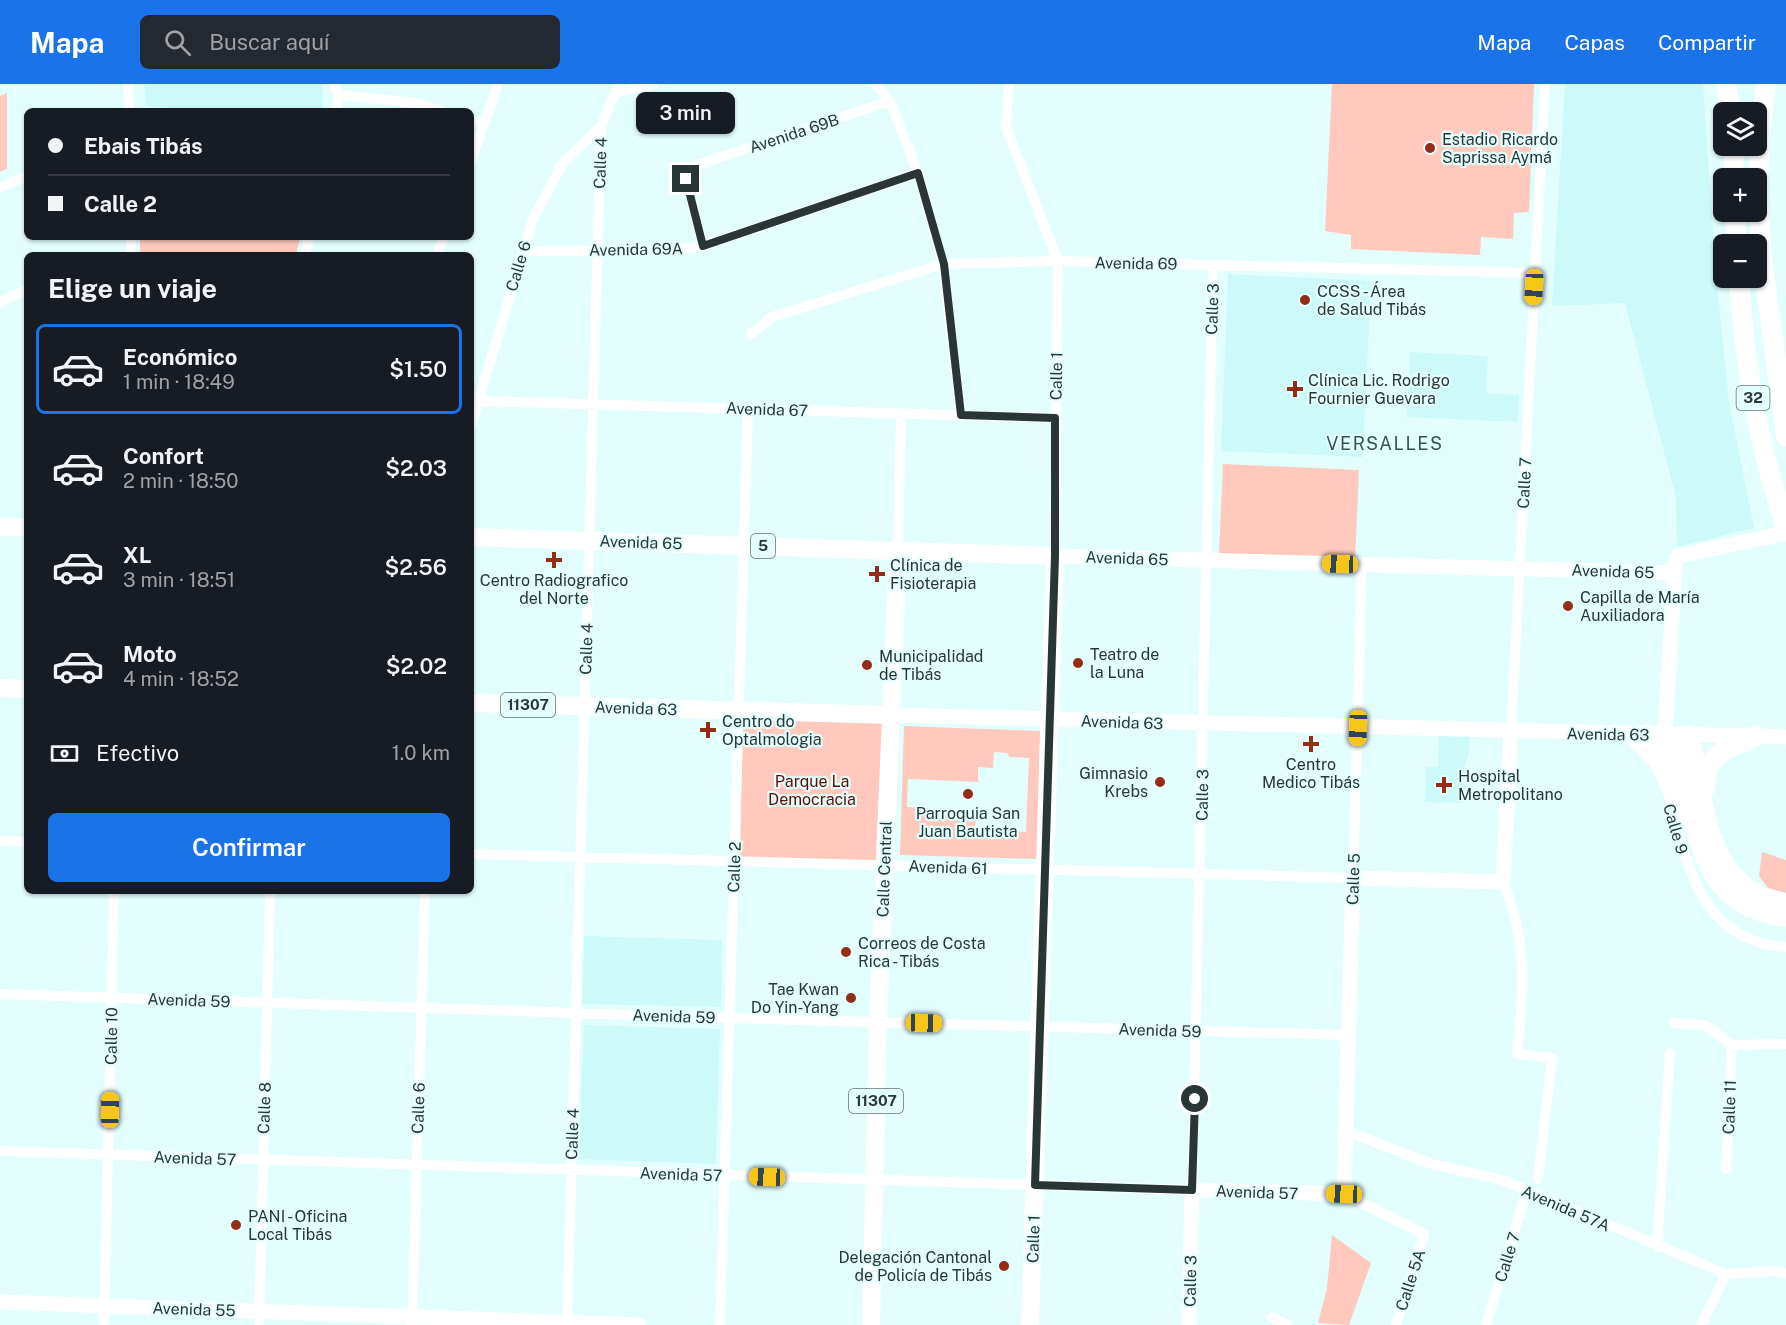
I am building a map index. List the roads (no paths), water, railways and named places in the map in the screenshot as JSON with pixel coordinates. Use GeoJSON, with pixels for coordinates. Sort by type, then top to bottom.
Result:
{"type":"FeatureCollection","features":[{"type":"Feature","properties":{"kind":"highway"},"geometry":{"type":"LineString","coordinates":[[1725,84],[1730,102]]}},
{"type":"Feature","properties":{"kind":"highway"},"geometry":{"type":"LineString","coordinates":[[1731,84],[1732,102]]}},
{"type":"Feature","properties":{"kind":"highway"},"geometry":{"type":"LineString","coordinates":[[1752,84],[1754,102]]}},
{"type":"Feature","properties":{"kind":"highway"},"geometry":{"type":"LineString","coordinates":[[1763,102],[1766,84]]}},
{"type":"Feature","properties":{"kind":"highway","name":"32"},"geometry":{"type":"LineString","coordinates":[[1758,156],[1761,250],[1786,432]]}},
{"type":"Feature","properties":{"kind":"highway","name":"32"},"geometry":{"type":"LineString","coordinates":[[1740,288],[1748,378],[1785,526]]}},
{"type":"Feature","properties":{"kind":"highway"},"geometry":{"type":"LineString","coordinates":[[1656,734],[1681,765],[1703,856],[1719,883],[1736,898],[1760,911],[1786,917]]}},
{"type":"Feature","properties":{"kind":"highway"},"geometry":{"type":"LineString","coordinates":[[1689,735],[1704,815],[1718,854],[1737,880],[1758,896],[1786,903]]}},
{"type":"Feature","properties":{"kind":"highway"},"geometry":{"type":"LineString","coordinates":[[1704,815],[1705,774],[1710,761],[1721,752],[1757,736]]}},
{"type":"Feature","properties":{"kind":"main road"},"geometry":{"type":"LineString","coordinates":[[0,527],[24,527]]}},
{"type":"Feature","properties":{"kind":"main road","name":"Avenida 65"},"geometry":{"type":"LineString","coordinates":[[474,537],[1055,556]]}},
{"type":"Feature","properties":{"kind":"main road","name":"Calle Central"},"geometry":{"type":"LineString","coordinates":[[871,1325],[878,1022],[889,715],[898,550]]}},
{"type":"Feature","properties":{"kind":"main road","name":"Calle 1"},"geometry":{"type":"LineString","coordinates":[[1030,1325],[1055,556]]}},
{"type":"Feature","properties":{"kind":"main road"},"geometry":{"type":"LineString","coordinates":[[0,688],[24,689]]}},
{"type":"Feature","properties":{"kind":"main road","name":"Avenida 63"},"geometry":{"type":"LineString","coordinates":[[474,703],[889,715]]}},
{"type":"Feature","properties":{"kind":"street"},"geometry":{"type":"LineString","coordinates":[[128,84],[130,108]]}},
{"type":"Feature","properties":{"kind":"street"},"geometry":{"type":"LineString","coordinates":[[474,152],[498,84]]}},
{"type":"Feature","properties":{"kind":"street"},"geometry":{"type":"LineString","coordinates":[[618,89],[654,84]]}},
{"type":"Feature","properties":{"kind":"street"},"geometry":{"type":"LineString","coordinates":[[876,84],[890,101],[918,173],[944,264],[961,415]]}},
{"type":"Feature","properties":{"kind":"street","name":"Calle 1"},"geometry":{"type":"LineString","coordinates":[[1009,84],[1006,127],[1058,261],[1055,556]]}},
{"type":"Feature","properties":{"kind":"street","name":"Calle 7"},"geometry":{"type":"LineString","coordinates":[[1503,882],[1545,84]]}},
{"type":"Feature","properties":{"kind":"street"},"geometry":{"type":"LineString","coordinates":[[336,108],[337,89],[432,108]]}},
{"type":"Feature","properties":{"kind":"street","name":"Calle 4"},"geometry":{"type":"LineString","coordinates":[[567,1324],[601,126],[618,89]]}},
{"type":"Feature","properties":{"kind":"street","name":"Avenida 69B"},"geometry":{"type":"LineString","coordinates":[[703,246],[686,179],[697,165],[890,101]]}},
{"type":"Feature","properties":{"kind":"street"},"geometry":{"type":"LineString","coordinates":[[474,121],[484,124]]}},
{"type":"Feature","properties":{"kind":"street","name":"Calle 6"},"geometry":{"type":"LineString","coordinates":[[474,417],[533,219],[563,163],[601,126]]}},
{"type":"Feature","properties":{"kind":"street","name":"Avenida 69A"},"geometry":{"type":"LineString","coordinates":[[522,251],[676,250],[703,246],[918,173]]}},
{"type":"Feature","properties":{"kind":"street"},"geometry":{"type":"LineString","coordinates":[[0,188],[24,177]]}},
{"type":"Feature","properties":{"kind":"street","name":"Avenida 69"},"geometry":{"type":"LineString","coordinates":[[751,334],[772,316],[944,264],[1058,261],[1535,273]]}},
{"type":"Feature","properties":{"kind":"street","name":"Calle 3"},"geometry":{"type":"LineString","coordinates":[[1189,1325],[1213,265]]}},
{"type":"Feature","properties":{"kind":"street"},"geometry":{"type":"LineString","coordinates":[[0,302],[24,291]]}},
{"type":"Feature","properties":{"kind":"street","name":"Avenida 67"},"geometry":{"type":"LineString","coordinates":[[479,401],[1055,418]]}},
{"type":"Feature","properties":{"kind":"street","name":"Calle 2"},"geometry":{"type":"LineString","coordinates":[[720,1325],[748,408]]}},
{"type":"Feature","properties":{"kind":"street","name":"Calle Central"},"geometry":{"type":"LineString","coordinates":[[898,550],[901,414]]}},
{"type":"Feature","properties":{"kind":"street"},"geometry":{"type":"LineString","coordinates":[[1656,734],[1678,556],[1785,526]]}},
{"type":"Feature","properties":{"kind":"street","name":"Avenida 65"},"geometry":{"type":"LineString","coordinates":[[1055,556],[1675,573]]}},
{"type":"Feature","properties":{"kind":"street","name":"Calle 5"},"geometry":{"type":"LineString","coordinates":[[1344,1194],[1362,564]]}},
{"type":"Feature","properties":{"kind":"street","name":"Avenida 63"},"geometry":{"type":"LineString","coordinates":[[889,715],[1786,737]]}},
{"type":"Feature","properties":{"kind":"street","name":"Calle 9"},"geometry":{"type":"LineString","coordinates":[[1626,734],[1648,755],[1667,796],[1694,884],[1707,906],[1727,925],[1761,943],[1786,947]]}},
{"type":"Feature","properties":{"kind":"street"},"geometry":{"type":"LineString","coordinates":[[0,841],[24,842]]}},
{"type":"Feature","properties":{"kind":"street","name":"Avenida 61"},"geometry":{"type":"LineString","coordinates":[[474,854],[1353,878]]}},
{"type":"Feature","properties":{"kind":"street"},"geometry":{"type":"LineString","coordinates":[[1353,878],[1503,882],[1516,912],[1521,941],[1523,976],[1517,1054],[1552,1058],[1538,1179]]}},
{"type":"Feature","properties":{"kind":"street","name":"Calle 10"},"geometry":{"type":"LineString","coordinates":[[104,1325],[114,894]]}},
{"type":"Feature","properties":{"kind":"street","name":"Calle 8"},"geometry":{"type":"LineString","coordinates":[[259,1318],[270,894]]}},
{"type":"Feature","properties":{"kind":"street","name":"Calle 6"},"geometry":{"type":"LineString","coordinates":[[412,1321],[424,894]]}},
{"type":"Feature","properties":{"kind":"street","name":"Avenida 59"},"geometry":{"type":"LineString","coordinates":[[0,994],[729,1018],[1349,1035]]}},
{"type":"Feature","properties":{"kind":"street"},"geometry":{"type":"LineString","coordinates":[[1674,1023],[1705,1025],[1732,1045],[1786,1044]]}},
{"type":"Feature","properties":{"kind":"street","name":"Calle 11"},"geometry":{"type":"LineString","coordinates":[[1726,1169],[1732,1045]]}},
{"type":"Feature","properties":{"kind":"street"},"geometry":{"type":"LineString","coordinates":[[1657,1247],[1670,1053]]}},
{"type":"Feature","properties":{"kind":"street","name":"Avenida 57A"},"geometry":{"type":"LineString","coordinates":[[1346,1131],[1432,1164],[1498,1179],[1726,1274],[1774,1271],[1786,1274]]}},
{"type":"Feature","properties":{"kind":"street","name":"Avenida 57"},"geometry":{"type":"LineString","coordinates":[[0,1151],[725,1176],[1344,1194],[1424,1234]]}},
{"type":"Feature","properties":{"kind":"street","name":"Calle 7"},"geometry":{"type":"LineString","coordinates":[[1486,1325],[1527,1190]]}},
{"type":"Feature","properties":{"kind":"street","name":"Calle 5A"},"geometry":{"type":"LineString","coordinates":[[1396,1325],[1424,1234]]}},
{"type":"Feature","properties":{"kind":"street"},"geometry":{"type":"LineString","coordinates":[[1701,1325],[1726,1274]]}},
{"type":"Feature","properties":{"kind":"street","name":"Avenida 55"},"geometry":{"type":"LineString","coordinates":[[0,1302],[105,1305],[259,1318],[639,1325]]}},
{"type":"Feature","properties":{"kind":"street"},"geometry":{"type":"LineString","coordinates":[[1272,1317],[1288,1325]]}},
{"type":"Feature","properties":{"kind":"place","name":"Estadio Ricardo Saprissa Aymá"},"geometry":{"type":"Point","coordinates":[1430,148]}},
{"type":"Feature","properties":{"kind":"place","name":"CCSS - Área de Salud Tibás"},"geometry":{"type":"Point","coordinates":[1305,300]}},
{"type":"Feature","properties":{"kind":"place","name":"Clínica Lic. Rodrigo Fournier Guevara"},"geometry":{"type":"Point","coordinates":[1295,389]}},
{"type":"Feature","properties":{"kind":"place","name":"Centro Radiografico del Norte"},"geometry":{"type":"Point","coordinates":[554,560]}},
{"type":"Feature","properties":{"kind":"place","name":"Clínica de Fisioterapia"},"geometry":{"type":"Point","coordinates":[877,574]}},
{"type":"Feature","properties":{"kind":"place","name":"Capilla de María Auxiliadora"},"geometry":{"type":"Point","coordinates":[1568,606]}},
{"type":"Feature","properties":{"kind":"place","name":"Teatro de la Luna"},"geometry":{"type":"Point","coordinates":[1078,663]}},
{"type":"Feature","properties":{"kind":"place","name":"Municipalidad de Tibás"},"geometry":{"type":"Point","coordinates":[867,665]}},
{"type":"Feature","properties":{"kind":"place","name":"Centro do Optalmologia"},"geometry":{"type":"Point","coordinates":[708,730]}},
{"type":"Feature","properties":{"kind":"place","name":"Centro Medico Tibás"},"geometry":{"type":"Point","coordinates":[1311,744]}},
{"type":"Feature","properties":{"kind":"place","name":"Gimnasio Krebs"},"geometry":{"type":"Point","coordinates":[1160,782]}},
{"type":"Feature","properties":{"kind":"place","name":"Hospital Metropolitano"},"geometry":{"type":"Point","coordinates":[1444,785]}},
{"type":"Feature","properties":{"kind":"place","name":"Parroquia San Juan Bautista"},"geometry":{"type":"Point","coordinates":[968,794]}},
{"type":"Feature","properties":{"kind":"place","name":"Correos de Costa Rica - Tibás"},"geometry":{"type":"Point","coordinates":[846,952]}},
{"type":"Feature","properties":{"kind":"place","name":"Tae Kwan Do Yin-Yang"},"geometry":{"type":"Point","coordinates":[851,998]}},
{"type":"Feature","properties":{"kind":"place","name":"PANI - Oficina Local Tibás"},"geometry":{"type":"Point","coordinates":[236,1225]}},
{"type":"Feature","properties":{"kind":"place","name":"Delegación Cantonal de Policía de Tibás"},"geometry":{"type":"Point","coordinates":[1004,1266]}},
{"type":"Feature","properties":{"kind":"district","name":"VERSALLES"},"geometry":{"type":"Point","coordinates":[1385,444]}},
{"type":"Feature","properties":{"kind":"park label","name":"Parque La Democracia"},"geometry":{"type":"Point","coordinates":[812,790]}}]}
